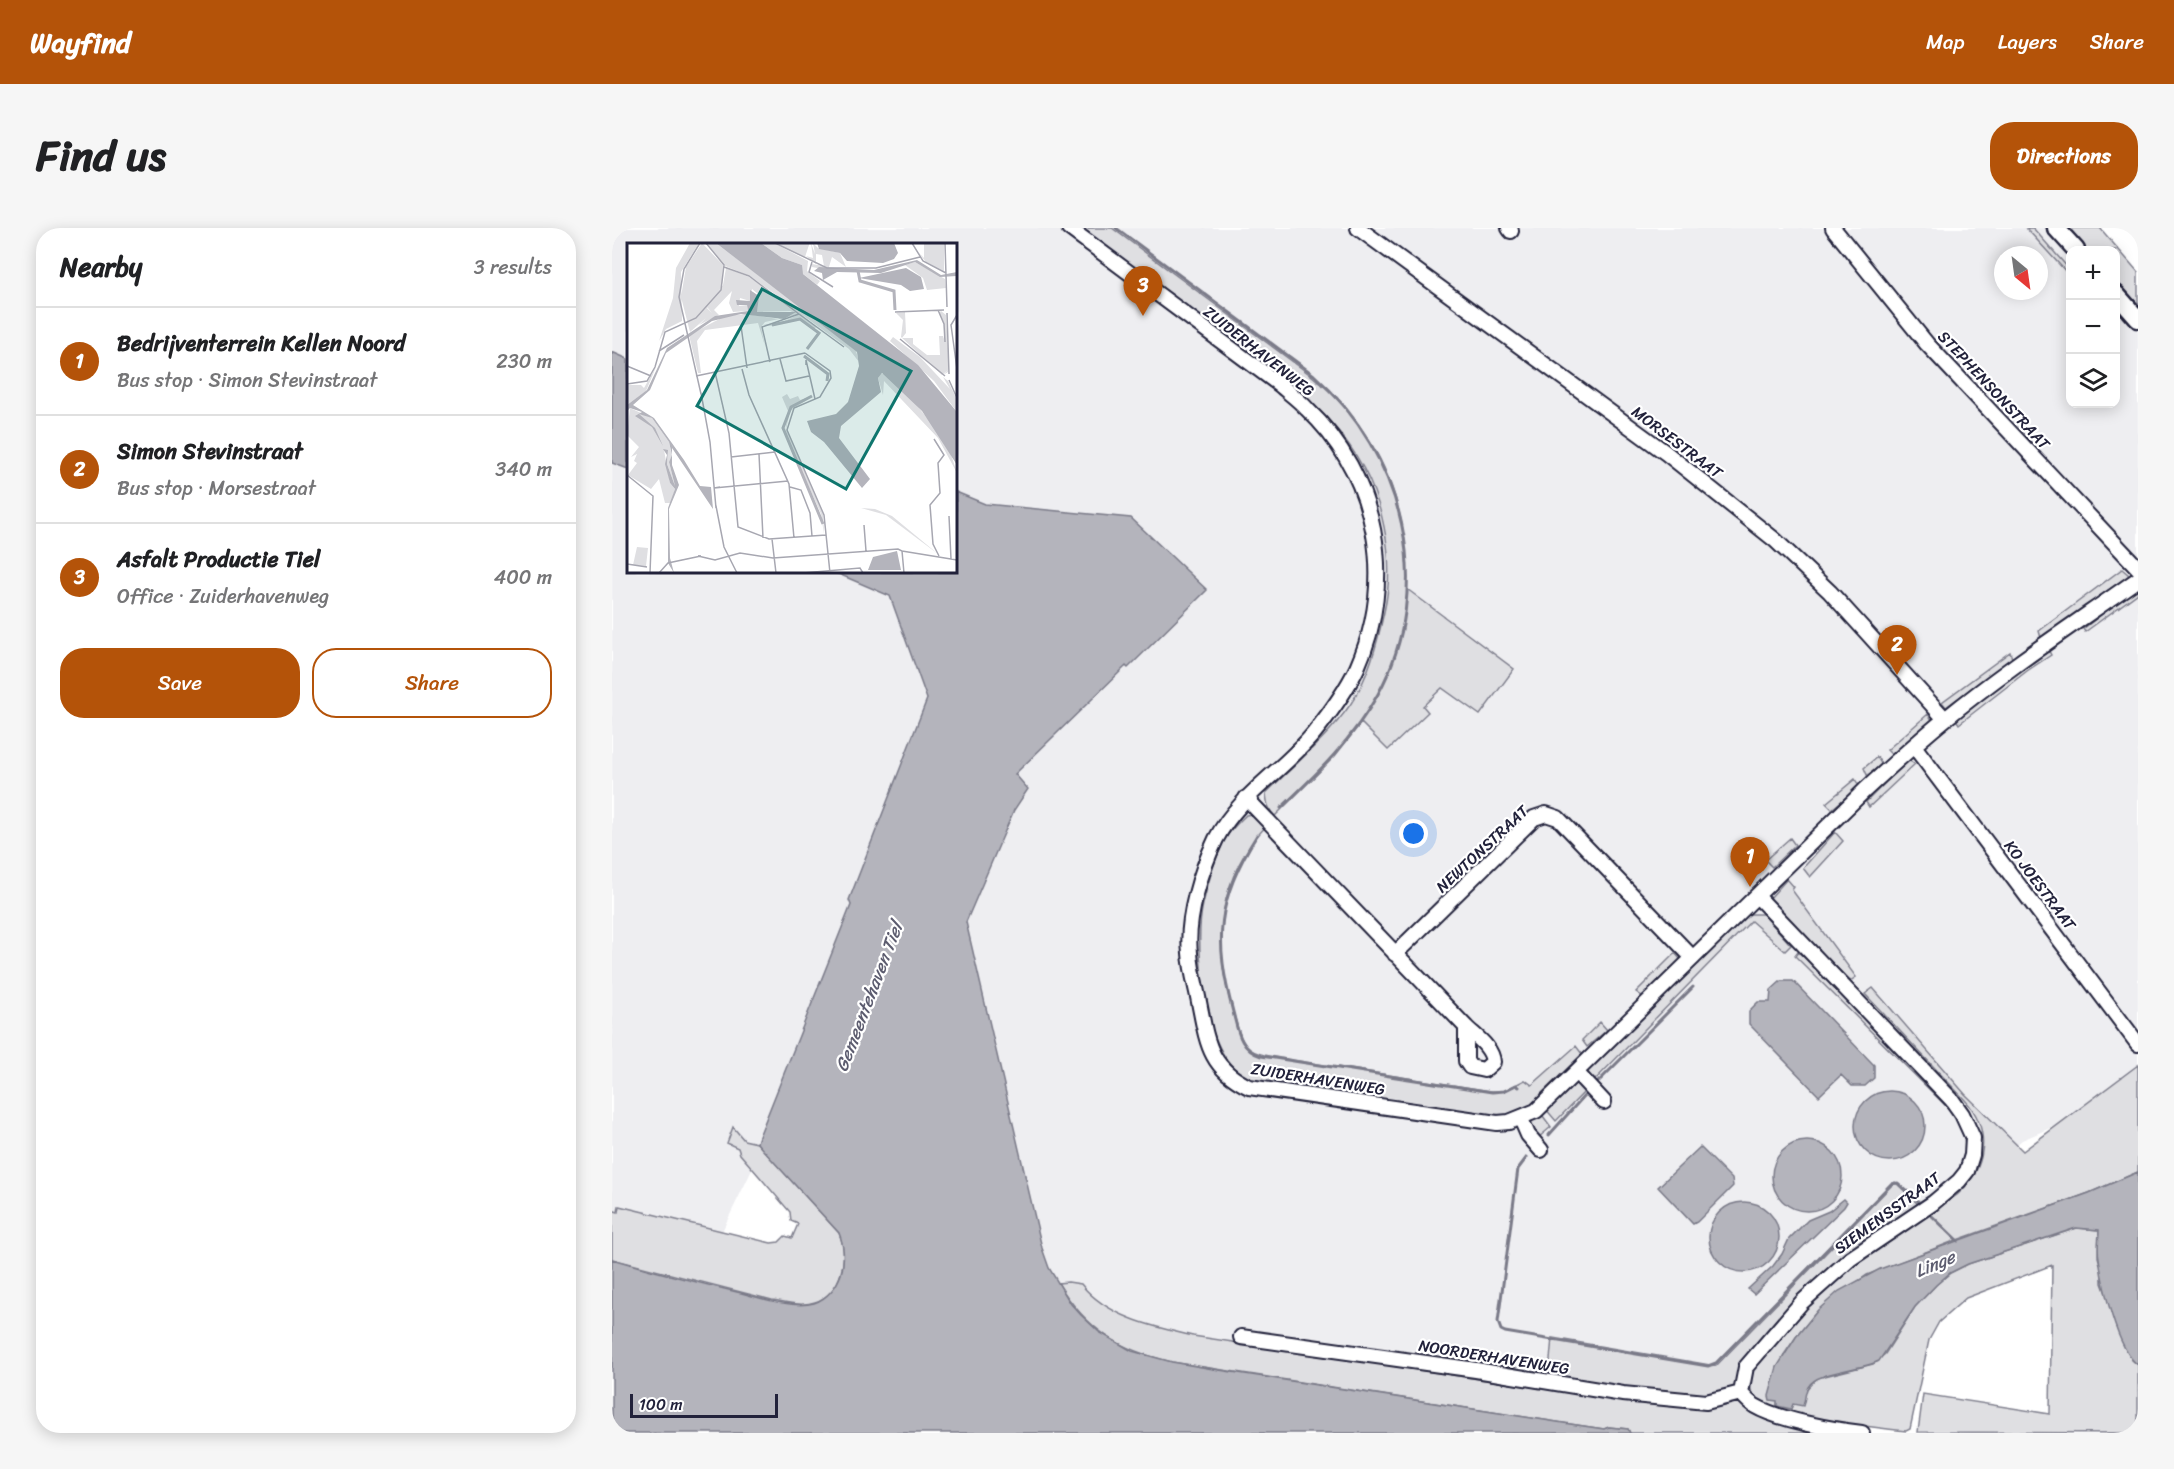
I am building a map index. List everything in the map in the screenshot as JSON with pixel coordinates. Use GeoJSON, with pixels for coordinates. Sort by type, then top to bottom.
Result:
{"type":"FeatureCollection","features":[{"type":"Feature","properties":{"kind":"main road"},"geometry":{"type":"LineString","coordinates":[[2056,228],[2072,246]]}},
{"type":"Feature","properties":{"kind":"main road"},"geometry":{"type":"LineString","coordinates":[[2120,299],[2138,319]]}},
{"type":"Feature","properties":{"kind":"street","name":"ZUIDERHAVENWEG"},"geometry":{"type":"LineString","coordinates":[[1069,228],[1280,385],[1309,410],[1343,454],[1360,485],[1370,513],[1378,552],[1377,596],[1370,632],[1356,669],[1335,706],[1312,735],[1246,798],[1217,838],[1198,887],[1192,912],[1189,952],[1205,1031],[1212,1053],[1220,1067],[1234,1080],[1249,1087],[1497,1123],[1521,1119]]}},
{"type":"Feature","properties":{"kind":"street","name":"MORSESTRAAT"},"geometry":{"type":"LineString","coordinates":[[1358,228],[1666,453],[1775,540],[1830,592],[1945,719]]}},
{"type":"Feature","properties":{"kind":"street","name":"STEPHENSONSTRAAT"},"geometry":{"type":"LineString","coordinates":[[1833,228],[1927,344],[2138,568]]}},
{"type":"Feature","properties":{"kind":"street"},"geometry":{"type":"LineString","coordinates":[[1541,1150],[1528,1135],[1521,1119],[1536,1111],[1865,790],[1914,746],[1945,719],[2138,579]]}},
{"type":"Feature","properties":{"kind":"street","name":"KO JOESTRAAT"},"geometry":{"type":"LineString","coordinates":[[1914,746],[2138,1044]]}},
{"type":"Feature","properties":{"kind":"street"},"geometry":{"type":"LineString","coordinates":[[1246,798],[1466,1027]]}},
{"type":"Feature","properties":{"kind":"street","name":"NEWTONSTRAAT"},"geometry":{"type":"LineString","coordinates":[[1395,954],[1534,818],[1546,814],[1558,818],[1693,958]]}},
{"type":"Feature","properties":{"kind":"street","name":"SIEMENSSTRAAT"},"geometry":{"type":"LineString","coordinates":[[1741,1393],[1746,1366],[1802,1302],[1850,1259],[1933,1203],[1959,1181],[1967,1171],[1972,1155],[1973,1138],[1962,1114],[1952,1100],[1757,896]]}},
{"type":"Feature","properties":{"kind":"street"},"geometry":{"type":"LineString","coordinates":[[1576,1072],[1605,1102]]}},
{"type":"Feature","properties":{"kind":"street","name":"NOORDERHAVENWEG"},"geometry":{"type":"LineString","coordinates":[[1241,1337],[1476,1370],[1623,1394],[1706,1402],[1741,1393]]}},
{"type":"Feature","properties":{"kind":"street"},"geometry":{"type":"LineString","coordinates":[[1741,1393],[1755,1406],[1790,1418],[1862,1433]]}},
{"type":"Feature","properties":{"kind":"shaded area"},"geometry":{"type":"Polygon","coordinates":[[[612,228],[2048,228],[2066,249],[2066,408],[2120,408],[2120,311],[2138,331],[2138,1078],[2102,1106],[2022,1140],[1891,1253],[1738,1365],[1708,1427],[1054,1326],[958,929],[957,243],[627,243],[627,368],[612,361],[612,228]]]}},
{"type":"Feature","properties":{"kind":"shaded area"},"geometry":{"type":"Polygon","coordinates":[[[1082,228],[1112,228],[1312,376],[1355,420],[1372,445],[1395,498],[1406,557],[1407,589],[1514,669],[1480,715],[1442,688],[1423,706],[1428,712],[1388,750],[1361,723],[1335,756],[1275,816],[1268,806],[1266,793],[1321,740],[1341,717],[1357,694],[1372,660],[1389,580],[1386,538],[1375,494],[1362,465],[1345,439],[1303,395],[1082,228]]]}},
{"type":"Feature","properties":{"kind":"shaded area"},"geometry":{"type":"Polygon","coordinates":[[[2026,228],[2033,228],[2066,265],[2066,272],[2048,252],[2048,246],[2042,246],[2026,228]]]}},
{"type":"Feature","properties":{"kind":"shaded area"},"geometry":{"type":"Polygon","coordinates":[[[2067,228],[2100,228],[2116,246],[2083,246],[2067,228]]]}},
{"type":"Feature","properties":{"kind":"shaded area"},"geometry":{"type":"Polygon","coordinates":[[[2120,251],[2138,272],[2138,306],[2120,286],[2120,251]]]}},
{"type":"Feature","properties":{"kind":"shaded area"},"geometry":{"type":"Polygon","coordinates":[[[612,452],[627,458],[627,573],[852,573],[894,590],[932,701],[768,1137],[707,1262],[612,1228],[612,452]]]}},
{"type":"Feature","properties":{"kind":"shaded area"},"geometry":{"type":"Polygon","coordinates":[[[2122,569],[2129,575],[2041,638],[2039,631],[2122,569]]]}},
{"type":"Feature","properties":{"kind":"shaded area"},"geometry":{"type":"Polygon","coordinates":[[[2138,586],[2138,593],[2085,632],[2083,629],[2138,586]]]}},
{"type":"Feature","properties":{"kind":"shaded area"},"geometry":{"type":"Polygon","coordinates":[[[2049,651],[2051,655],[1959,724],[1955,718],[2049,651]]]}},
{"type":"Feature","properties":{"kind":"shaded area"},"geometry":{"type":"Polygon","coordinates":[[[2010,652],[2012,658],[1946,707],[1942,702],[2010,652]]]}},
{"type":"Feature","properties":{"kind":"shaded area"},"geometry":{"type":"Polygon","coordinates":[[[1928,714],[1933,721],[1892,755],[1887,750],[1928,714]]]}},
{"type":"Feature","properties":{"kind":"shaded area"},"geometry":{"type":"Polygon","coordinates":[[[1877,757],[1882,765],[1867,775],[1864,768],[1877,757]]]}},
{"type":"Feature","properties":{"kind":"shaded area"},"geometry":{"type":"Polygon","coordinates":[[[1908,760],[1915,764],[1869,807],[1866,802],[1908,760]]]}},
{"type":"Feature","properties":{"kind":"shaded area"},"geometry":{"type":"Polygon","coordinates":[[[1855,779],[1859,786],[1832,809],[1826,803],[1855,779]]]}},
{"type":"Feature","properties":{"kind":"shaded area"},"geometry":{"type":"Polygon","coordinates":[[[1252,814],[1268,824],[1238,866],[1229,889],[1221,937],[1226,987],[1239,1032],[1246,1046],[1268,1056],[1491,1091],[1504,1091],[1525,1080],[1532,1085],[1576,1046],[1582,1054],[1541,1094],[1548,1101],[1505,1117],[1256,1082],[1235,1069],[1220,1048],[1209,1017],[1200,957],[1201,919],[1203,904],[1221,846],[1235,826],[1246,815],[1252,814]]]}},
{"type":"Feature","properties":{"kind":"shaded area"},"geometry":{"type":"Polygon","coordinates":[[[1835,832],[1843,841],[1810,877],[1803,868],[1835,832]]]}},
{"type":"Feature","properties":{"kind":"shaded area"},"geometry":{"type":"Polygon","coordinates":[[[1790,838],[1795,845],[1772,867],[1765,860],[1790,838]]]}},
{"type":"Feature","properties":{"kind":"shaded area"},"geometry":{"type":"Polygon","coordinates":[[[1787,879],[1794,887],[1792,890],[1856,977],[1850,981],[1776,907],[1770,898],[1787,879]]]}},
{"type":"Feature","properties":{"kind":"shaded area"},"geometry":{"type":"Polygon","coordinates":[[[1747,914],[1763,914],[1791,945],[1785,951],[1751,921],[1593,1082],[1584,1072],[1747,914]]]}},
{"type":"Feature","properties":{"kind":"shaded area"},"geometry":{"type":"Polygon","coordinates":[[[1798,952],[1819,970],[1956,1111],[1966,1131],[1968,1157],[1960,1174],[1949,1187],[1926,1203],[1921,1201],[1955,1175],[1965,1155],[1962,1130],[1954,1114],[1795,956],[1798,952]]]}},
{"type":"Feature","properties":{"kind":"shaded area"},"geometry":{"type":"Polygon","coordinates":[[[1675,953],[1681,960],[1642,996],[1636,992],[1675,953]]]}},
{"type":"Feature","properties":{"kind":"shaded area"},"geometry":{"type":"Polygon","coordinates":[[[1873,988],[1965,1094],[2023,1151],[2138,1065],[2138,1172],[2089,1193],[1867,1275],[1818,1310],[1796,1337],[1783,1356],[1777,1406],[1791,1409],[1792,1404],[1817,1378],[1873,1364],[1885,1354],[1915,1307],[1950,1273],[1968,1264],[2077,1228],[2099,1230],[2098,1257],[2102,1271],[2102,1283],[2132,1360],[2138,1365],[2138,1433],[1918,1432],[1923,1394],[2050,1414],[2052,1265],[1966,1298],[1939,1322],[1929,1340],[1910,1429],[1906,1431],[1836,1422],[1779,1411],[1758,1402],[1752,1394],[1750,1369],[1761,1360],[1799,1316],[1839,1277],[1957,1195],[1967,1185],[1980,1161],[1982,1136],[1974,1112],[1865,994],[1873,988]]]}},
{"type":"Feature","properties":{"kind":"shaded area"},"geometry":{"type":"Polygon","coordinates":[[[1600,1022],[1607,1030],[1587,1047],[1582,1040],[1600,1022]]]}},
{"type":"Feature","properties":{"kind":"shaded area"},"geometry":{"type":"Polygon","coordinates":[[[1574,1081],[1586,1090],[1556,1121],[1545,1108],[1574,1081]]]}},
{"type":"Feature","properties":{"kind":"shaded area"},"geometry":{"type":"Polygon","coordinates":[[[1540,1112],[1551,1127],[1538,1138],[1529,1124],[1540,1112]]]}},
{"type":"Feature","properties":{"kind":"shaded area"},"geometry":{"type":"Polygon","coordinates":[[[733,1127],[744,1140],[757,1143],[839,1233],[843,1253],[841,1273],[832,1291],[815,1302],[794,1304],[772,1300],[612,1259],[612,1210],[618,1212],[619,1206],[771,1243],[779,1242],[785,1236],[792,1238],[798,1224],[791,1221],[790,1212],[740,1154],[738,1148],[727,1143],[733,1127]]]}},
{"type":"Feature","properties":{"kind":"shaded area"},"geometry":{"type":"Polygon","coordinates":[[[1895,1182],[1919,1205],[1860,1245],[1732,1391],[1705,1397],[1554,1377],[1549,1371],[1552,1338],[1716,1366],[1895,1182]]]}},
{"type":"Feature","properties":{"kind":"shaded area"},"geometry":{"type":"Polygon","coordinates":[[[1058,1283],[1081,1284],[1104,1305],[1118,1313],[1163,1329],[1193,1336],[1612,1399],[1709,1408],[1737,1399],[1827,1433],[1630,1433],[1628,1429],[1609,1427],[1604,1429],[1172,1362],[1136,1351],[1106,1336],[1081,1313],[1058,1283]]]}},
{"type":"Feature","properties":{"kind":"water"},"geometry":{"type":"Polygon","coordinates":[[[612,352],[627,359],[627,469],[612,463],[612,352]]]}},
{"type":"Feature","properties":{"kind":"water","name":"Gemeentehaven Tiel"},"geometry":{"type":"Polygon","coordinates":[[[957,492],[985,504],[1131,518],[1207,590],[1015,774],[1028,789],[1014,810],[966,922],[1042,1248],[1049,1268],[1071,1304],[1099,1332],[1132,1351],[1172,1362],[1604,1429],[1609,1427],[1628,1429],[1630,1433],[612,1433],[612,1259],[796,1305],[814,1303],[823,1298],[837,1283],[841,1274],[843,1253],[839,1233],[757,1143],[851,905],[849,900],[927,699],[890,596],[836,573],[957,573],[957,492]]]}},
{"type":"Feature","properties":{"kind":"water"},"geometry":{"type":"Polygon","coordinates":[[[1781,981],[1793,981],[1874,1065],[1874,1078],[1865,1086],[1852,1086],[1841,1075],[1819,1096],[1749,1024],[1749,1011],[1758,1002],[1770,1002],[1771,990],[1781,981]]]}},
{"type":"Feature","properties":{"kind":"water"},"geometry":{"type":"Polygon","coordinates":[[[1890,1091],[1903,1094],[1915,1101],[1922,1113],[1925,1126],[1922,1139],[1915,1151],[1903,1158],[1890,1161],[1877,1158],[1865,1151],[1858,1139],[1855,1126],[1858,1113],[1865,1101],[1877,1094],[1890,1091]]]}},
{"type":"Feature","properties":{"kind":"water"},"geometry":{"type":"Polygon","coordinates":[[[1807,1141],[1820,1144],[1832,1151],[1839,1163],[1842,1176],[1839,1189],[1832,1201],[1820,1208],[1807,1211],[1794,1208],[1782,1201],[1775,1189],[1772,1176],[1775,1163],[1782,1151],[1794,1144],[1807,1141]]]}},
{"type":"Feature","properties":{"kind":"water"},"geometry":{"type":"Polygon","coordinates":[[[1700,1147],[1732,1179],[1733,1186],[1693,1224],[1658,1187],[1700,1147]]]}},
{"type":"Feature","properties":{"kind":"water","name":"Linge"},"geometry":{"type":"Polygon","coordinates":[[[2138,1172],[2138,1365],[2123,1345],[2112,1315],[2098,1255],[2099,1230],[2076,1228],[1968,1264],[1950,1273],[1915,1307],[1879,1361],[1820,1377],[1807,1389],[1803,1406],[1793,1404],[1791,1409],[1777,1406],[1777,1401],[1770,1400],[1769,1396],[1777,1367],[1796,1337],[1818,1310],[1839,1291],[1880,1269],[2089,1193],[2138,1172]]]}},
{"type":"Feature","properties":{"kind":"water"},"geometry":{"type":"Polygon","coordinates":[[[1844,1199],[1847,1202],[1844,1207],[1754,1294],[1748,1289],[1773,1266],[1789,1239],[1808,1220],[1829,1211],[1844,1199]]]}},
{"type":"Feature","properties":{"kind":"water"},"geometry":{"type":"Polygon","coordinates":[[[1744,1202],[1757,1205],[1769,1212],[1776,1224],[1779,1237],[1776,1250],[1769,1262],[1757,1269],[1744,1272],[1731,1269],[1719,1262],[1712,1250],[1709,1237],[1712,1224],[1719,1212],[1731,1205],[1744,1202]]]}},
{"type":"Feature","properties":{"kind":"waterway"},"geometry":{"type":"LineString","coordinates":[[1116,228],[1314,375],[1345,407],[1370,443],[1389,482],[1402,524],[1407,566],[1405,610],[1396,653],[1378,694],[1358,726],[1281,808]]}},
{"type":"Feature","properties":{"kind":"waterway"},"geometry":{"type":"LineString","coordinates":[[1257,835],[1233,880],[1222,921],[1221,941],[1227,986],[1235,1019],[1241,1039],[1248,1049],[1261,1056],[1492,1092],[1504,1091],[1516,1085],[1519,1087]]}},
{"type":"Feature","properties":{"kind":"waterway"},"geometry":{"type":"LineString","coordinates":[[1598,1082],[1693,987]]}},
{"type":"Feature","properties":{"kind":"waterway"},"geometry":{"type":"LineString","coordinates":[[1549,1135],[1585,1095]]}},
{"type":"Feature","properties":{"kind":"waterway"},"geometry":{"type":"LineString","coordinates":[[1527,1157],[1518,1169],[1498,1322],[1501,1330],[1708,1366],[1716,1363],[1891,1184],[1898,1183],[1918,1201]]}},
{"type":"Feature","properties":{"kind":"waterway"},"geometry":{"type":"LineString","coordinates":[[1931,1215],[1958,1241]]}},
{"type":"Feature","properties":{"kind":"place","name":"Asfalt Productie Tiel"},"geometry":{"type":"Point","coordinates":[1143,316]}},
{"type":"Feature","properties":{"kind":"place","name":"Simon Stevinstraat"},"geometry":{"type":"Point","coordinates":[1897,675]}},
{"type":"Feature","properties":{"kind":"place","name":"Bedrijventerrein Kellen Noord"},"geometry":{"type":"Point","coordinates":[1750,887]}}]}
